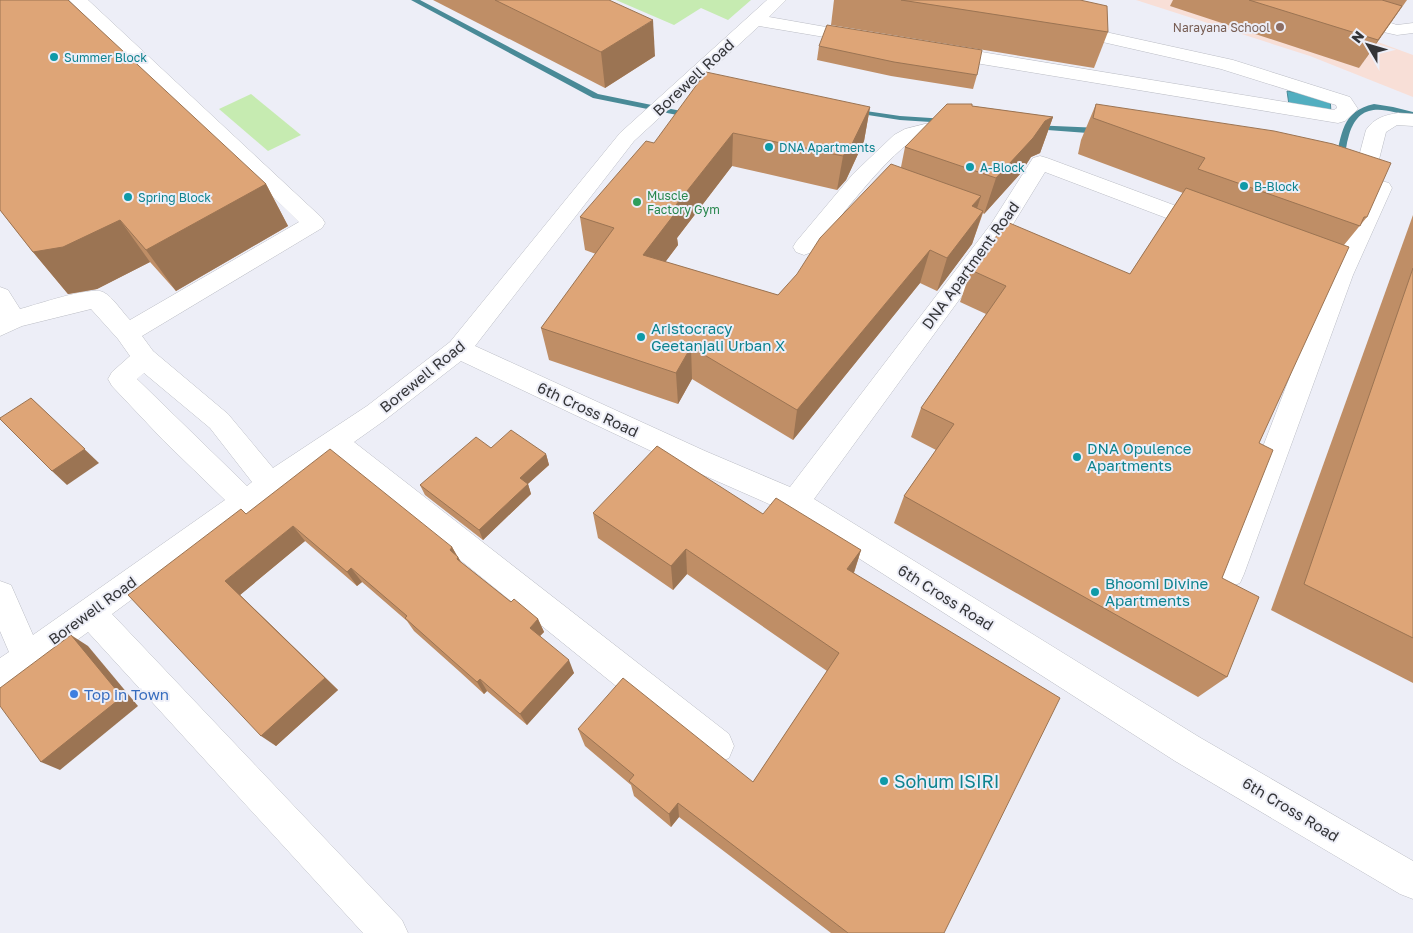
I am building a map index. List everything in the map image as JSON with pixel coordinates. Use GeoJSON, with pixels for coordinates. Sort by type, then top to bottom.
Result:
{"type":"FeatureCollection","features":[{"type":"Feature","properties":{"kind":"street"},"geometry":{"type":"LineString","coordinates":[[78,0],[314,223],[127,333]]}},
{"type":"Feature","properties":{"kind":"street","name":"Borewell Road"},"geometry":{"type":"LineString","coordinates":[[0,677],[270,484],[376,413],[459,350],[628,137],[777,0]]}},
{"type":"Feature","properties":{"kind":"street"},"geometry":{"type":"LineString","coordinates":[[1304,0],[1384,27],[1397,30],[1413,28]]}},
{"type":"Feature","properties":{"kind":"street"},"geometry":{"type":"LineString","coordinates":[[756,20],[877,40]]}},
{"type":"Feature","properties":{"kind":"street"},"geometry":{"type":"LineString","coordinates":[[926,49],[1338,117],[1348,109],[1343,100],[1226,64],[1055,26]]}},
{"type":"Feature","properties":{"kind":"street"},"geometry":{"type":"LineString","coordinates":[[1362,184],[1376,130],[1380,124],[1398,118],[1413,120]]}},
{"type":"Feature","properties":{"kind":"street"},"geometry":{"type":"LineString","coordinates":[[804,247],[870,182],[901,139],[912,133],[925,130],[977,131]]}},
{"type":"Feature","properties":{"kind":"street","name":"DNA Apartment Road"},"geometry":{"type":"LineString","coordinates":[[795,502],[986,243],[990,226],[1040,164],[1222,231]]}},
{"type":"Feature","properties":{"kind":"street"},"geometry":{"type":"LineString","coordinates":[[1229,574],[1332,272],[1381,188],[1323,174]]}},
{"type":"Feature","properties":{"kind":"street"},"geometry":{"type":"LineString","coordinates":[[0,296],[7,323],[62,306],[96,299],[127,333],[144,358],[219,421],[270,484]]}},
{"type":"Feature","properties":{"kind":"street","name":"6th Cross Road"},"geometry":{"type":"LineString","coordinates":[[459,350],[795,502],[1187,748],[1413,881]]}},
{"type":"Feature","properties":{"kind":"street"},"geometry":{"type":"LineString","coordinates":[[144,358],[121,378],[179,439],[245,502]]}},
{"type":"Feature","properties":{"kind":"street"},"geometry":{"type":"LineString","coordinates":[[334,442],[717,746]]}},
{"type":"Feature","properties":{"kind":"street"},"geometry":{"type":"LineString","coordinates":[[0,595],[27,658]]}},
{"type":"Feature","properties":{"kind":"street"},"geometry":{"type":"LineString","coordinates":[[90,612],[389,933]]}},
{"type":"Feature","properties":{"kind":"shaded area","name":"Narayana School"},"geometry":{"type":"Polygon","coordinates":[[[1136,0],[1264,0],[1413,55],[1413,97],[1310,56],[1136,0]]]}},
{"type":"Feature","properties":{"kind":"green space"},"geometry":{"type":"Polygon","coordinates":[[[616,0],[751,0],[728,20],[701,8],[674,25],[616,0]]]}},
{"type":"Feature","properties":{"kind":"green space"},"geometry":{"type":"Polygon","coordinates":[[[251,94],[301,135],[268,151],[219,109],[251,94]]]}},
{"type":"Feature","properties":{"kind":"water"},"geometry":{"type":"Polygon","coordinates":[[[1287,91],[1330,98],[1331,112],[1289,105],[1287,91]]]}},
{"type":"Feature","properties":{"kind":"building"},"geometry":{"type":"Polygon","coordinates":[[[0,0],[68,0],[266,184],[146,250],[120,220],[63,247],[33,252],[0,210],[0,0]]]}},
{"type":"Feature","properties":{"kind":"building"},"geometry":{"type":"Polygon","coordinates":[[[495,0],[609,0],[653,20],[601,52],[495,0]]]}},
{"type":"Feature","properties":{"kind":"building"},"geometry":{"type":"Polygon","coordinates":[[[901,0],[1080,0],[1107,6],[1108,32],[901,0]]]}},
{"type":"Feature","properties":{"kind":"building"},"geometry":{"type":"Polygon","coordinates":[[[1249,0],[1382,0],[1402,6],[1378,40],[1249,0]]]}},
{"type":"Feature","properties":{"kind":"building"},"geometry":{"type":"Polygon","coordinates":[[[827,25],[982,50],[977,75],[894,62],[819,46],[827,25]]]}},
{"type":"Feature","properties":{"kind":"building"},"geometry":{"type":"Polygon","coordinates":[[[706,72],[870,107],[851,146],[843,156],[733,133],[672,210],[676,212],[643,255],[778,295],[797,274],[820,238],[891,164],[981,196],[972,206],[983,211],[947,258],[930,250],[797,410],[691,347],[676,373],[541,328],[614,228],[580,217],[646,141],[654,143],[706,72]]]}},
{"type":"Feature","properties":{"kind":"building"},"geometry":{"type":"Polygon","coordinates":[[[947,104],[972,104],[972,106],[1053,117],[1045,121],[1033,138],[996,178],[905,147],[947,104]]]}},
{"type":"Feature","properties":{"kind":"building"},"geometry":{"type":"Polygon","coordinates":[[[1096,104],[1274,131],[1333,144],[1391,163],[1367,217],[1364,217],[1360,226],[1198,169],[1205,158],[1093,118],[1096,104]]]}},
{"type":"Feature","properties":{"kind":"building"},"geometry":{"type":"Polygon","coordinates":[[[1186,188],[1349,247],[1259,443],[1273,450],[1222,578],[1259,597],[1227,677],[904,496],[954,424],[921,408],[1006,286],[971,270],[1007,222],[1130,274],[1186,188]]]}},
{"type":"Feature","properties":{"kind":"building"},"geometry":{"type":"Polygon","coordinates":[[[1413,268],[1413,638],[1304,584],[1413,268]]]}},
{"type":"Feature","properties":{"kind":"building"},"geometry":{"type":"Polygon","coordinates":[[[31,398],[85,449],[52,471],[0,419],[31,398]]]}},
{"type":"Feature","properties":{"kind":"building"},"geometry":{"type":"Polygon","coordinates":[[[511,430],[546,454],[520,478],[528,484],[479,530],[420,485],[476,437],[491,448],[511,430]]]}},
{"type":"Feature","properties":{"kind":"building"},"geometry":{"type":"Polygon","coordinates":[[[657,446],[763,514],[776,498],[861,550],[847,569],[1060,698],[944,933],[848,933],[678,803],[669,814],[629,781],[634,775],[578,729],[623,678],[753,782],[839,653],[686,549],[671,566],[593,513],[657,446]]]}},
{"type":"Feature","properties":{"kind":"building"},"geometry":{"type":"Polygon","coordinates":[[[330,449],[452,547],[450,550],[458,557],[457,559],[511,602],[514,599],[538,619],[530,628],[569,660],[520,714],[480,679],[477,682],[405,618],[407,616],[351,568],[347,572],[293,526],[225,581],[325,678],[261,736],[128,595],[241,509],[246,514],[330,449]]]}},
{"type":"Feature","properties":{"kind":"building"},"geometry":{"type":"Polygon","coordinates":[[[71,635],[122,697],[41,762],[0,706],[0,688],[71,635]]]}},
{"type":"Feature","properties":{"kind":"waterway"},"geometry":{"type":"LineString","coordinates":[[415,0],[596,96],[682,114],[689,109]]}},
{"type":"Feature","properties":{"kind":"waterway"},"geometry":{"type":"LineString","coordinates":[[1339,162],[1346,131],[1351,120],[1358,113],[1374,107],[1383,107],[1413,115]]}},
{"type":"Feature","properties":{"kind":"waterway"},"geometry":{"type":"LineString","coordinates":[[855,111],[900,118],[946,121]]}},
{"type":"Feature","properties":{"kind":"waterway"},"geometry":{"type":"LineString","coordinates":[[1034,127],[1101,131]]}},
{"type":"Feature","properties":{"kind":"place","name":"Narayana School"},"geometry":{"type":"Point","coordinates":[1280,27]}},
{"type":"Feature","properties":{"kind":"place","name":"Summer Block"},"geometry":{"type":"Point","coordinates":[54,57]}},
{"type":"Feature","properties":{"kind":"place","name":"DNA Apartments"},"geometry":{"type":"Point","coordinates":[769,147]}},
{"type":"Feature","properties":{"kind":"place","name":"A-Block"},"geometry":{"type":"Point","coordinates":[970,167]}},
{"type":"Feature","properties":{"kind":"place","name":"B-Block"},"geometry":{"type":"Point","coordinates":[1244,186]}},
{"type":"Feature","properties":{"kind":"place","name":"Spring Block"},"geometry":{"type":"Point","coordinates":[128,197]}},
{"type":"Feature","properties":{"kind":"place","name":"Muscle Factory Gym"},"geometry":{"type":"Point","coordinates":[637,202]}},
{"type":"Feature","properties":{"kind":"place","name":"Aristocracy Geetanjali Urban X"},"geometry":{"type":"Point","coordinates":[641,337]}},
{"type":"Feature","properties":{"kind":"place","name":"DNA Opulence Apartments"},"geometry":{"type":"Point","coordinates":[1077,457]}},
{"type":"Feature","properties":{"kind":"place","name":"Bhoomi Divine Apartments"},"geometry":{"type":"Point","coordinates":[1095,592]}},
{"type":"Feature","properties":{"kind":"place","name":"Top in Town"},"geometry":{"type":"Point","coordinates":[74,694]}},
{"type":"Feature","properties":{"kind":"place","name":"Sohum ISIRI"},"geometry":{"type":"Point","coordinates":[884,781]}}]}
